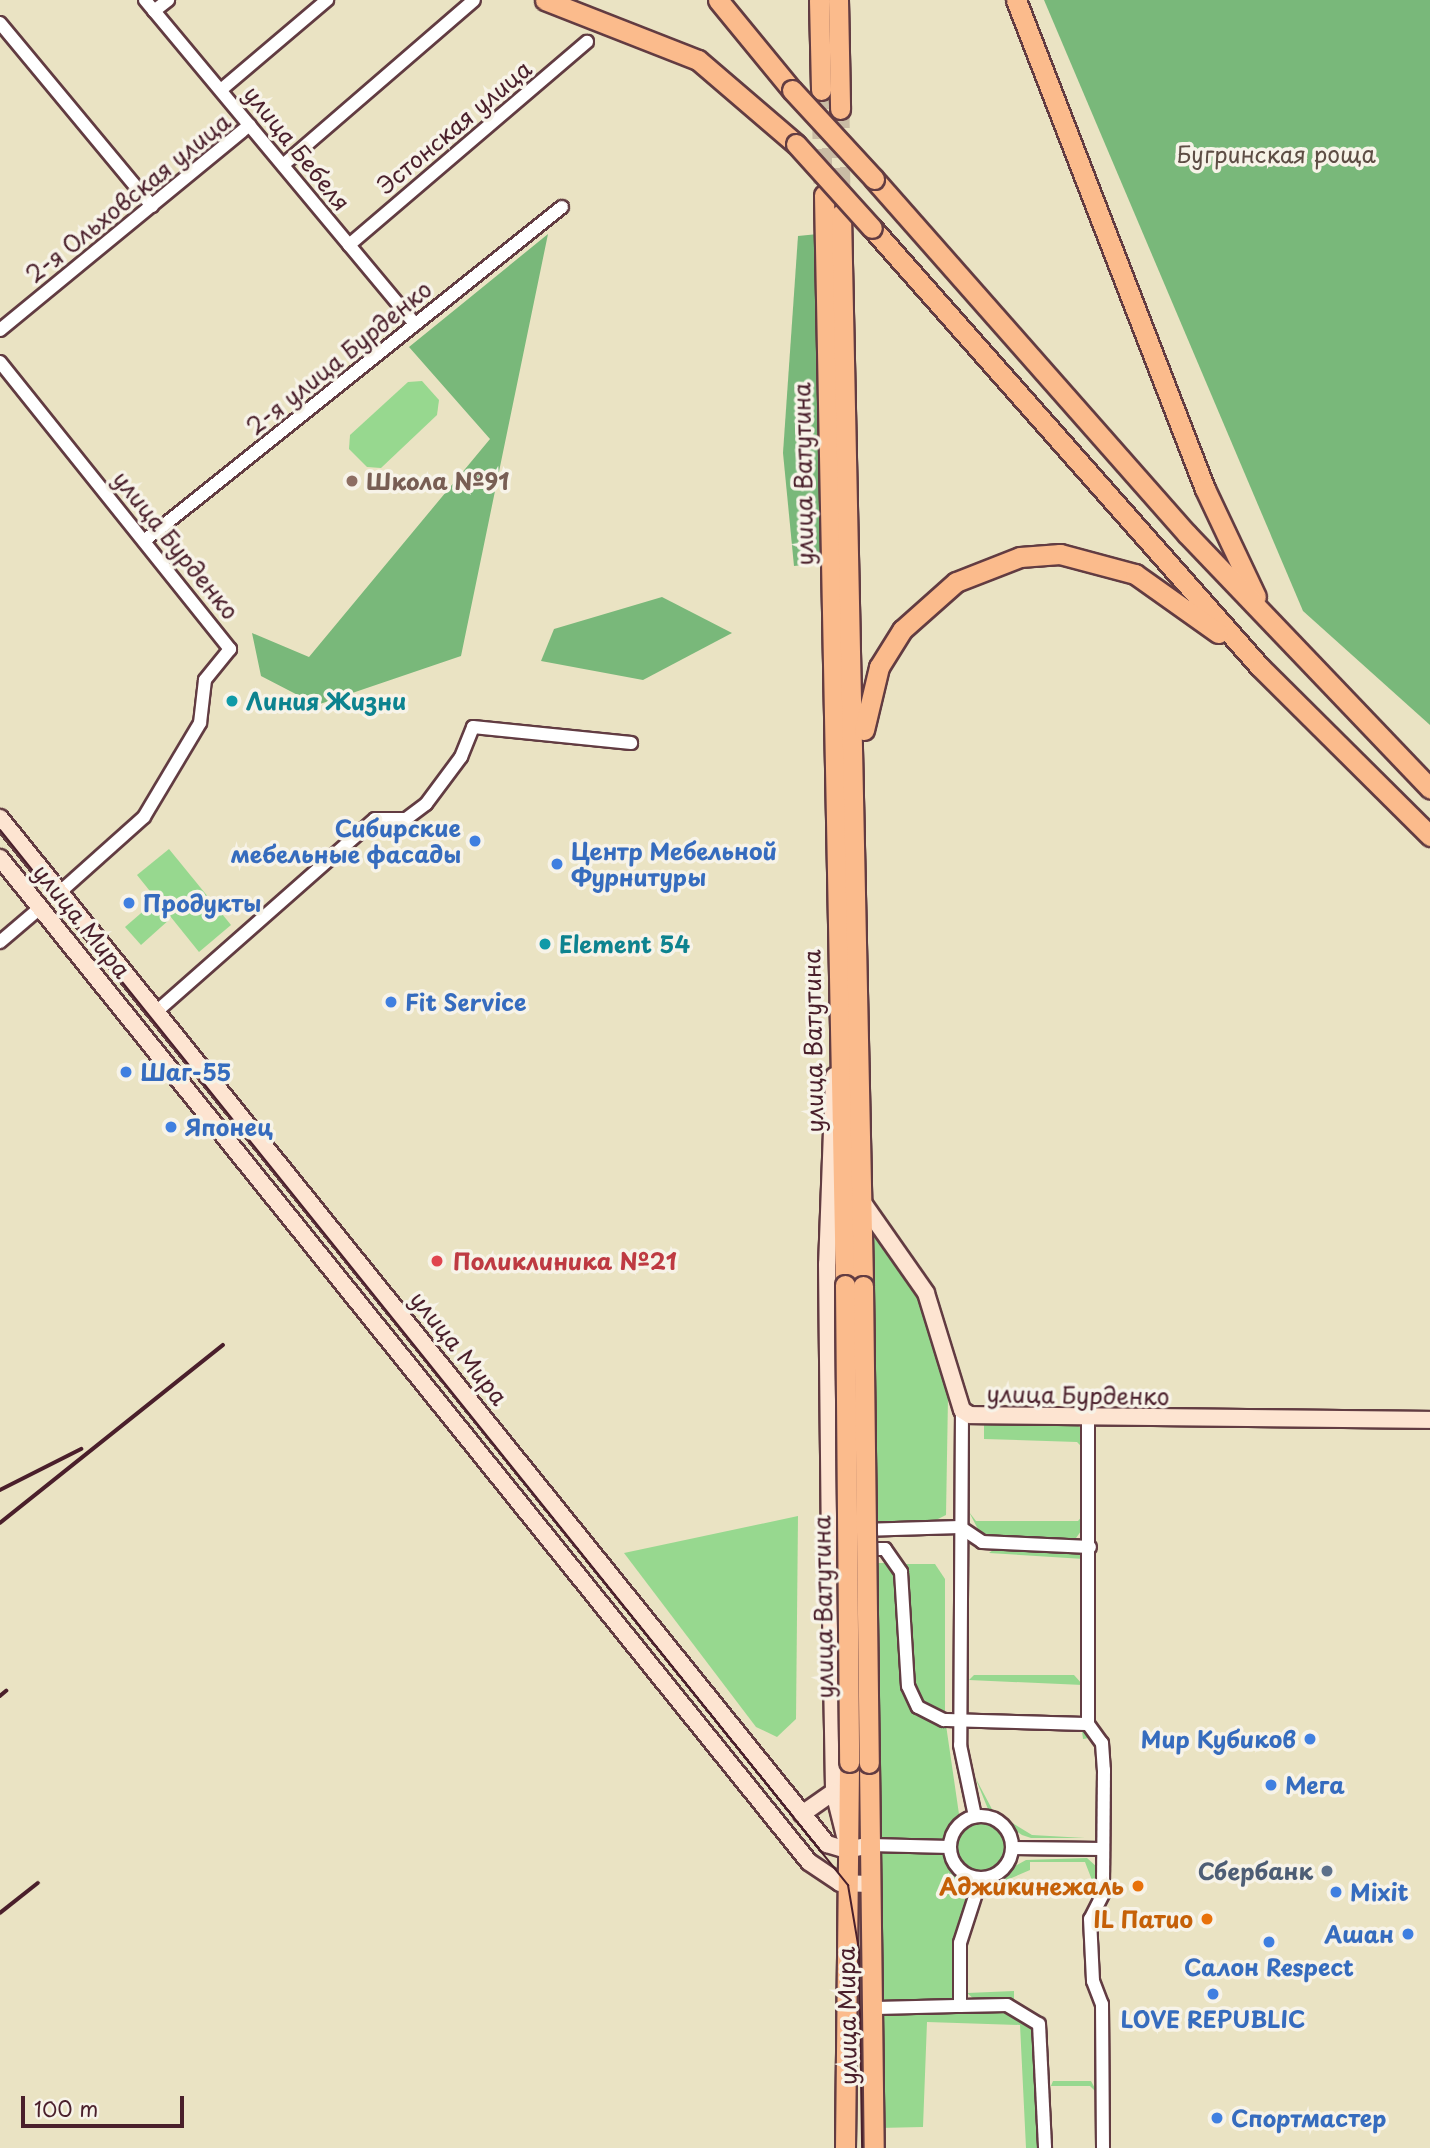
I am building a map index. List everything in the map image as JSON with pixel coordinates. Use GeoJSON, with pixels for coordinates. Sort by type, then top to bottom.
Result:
{"type":"FeatureCollection","features":[{"type":"Feature","properties":{"kind":"main road"},"geometry":{"type":"LineString","coordinates":[[545,0],[698,60],[796,144],[1260,667],[1430,836]]}},
{"type":"Feature","properties":{"kind":"main road"},"geometry":{"type":"LineString","coordinates":[[718,0],[793,90],[1276,632],[1430,788]]}},
{"type":"Feature","properties":{"kind":"main road"},"geometry":{"type":"LineString","coordinates":[[819,0],[821,90]]}},
{"type":"Feature","properties":{"kind":"main road"},"geometry":{"type":"LineString","coordinates":[[838,0],[840,109]]}},
{"type":"Feature","properties":{"kind":"main road"},"geometry":{"type":"LineString","coordinates":[[1016,0],[1215,514],[1276,632]]}},
{"type":"Feature","properties":{"kind":"main road","name":"улица Ватутина"},"geometry":{"type":"LineString","coordinates":[[824,195],[837,1056],[854,1285],[859,1763],[870,1845]]}},
{"type":"Feature","properties":{"kind":"main road","name":"улица Ватутина"},"geometry":{"type":"LineString","coordinates":[[841,214],[862,1200],[854,1285]]}},
{"type":"Feature","properties":{"kind":"main road"},"geometry":{"type":"LineString","coordinates":[[854,806],[865,707],[879,667],[930,602],[979,570],[1060,554],[1098,561],[1172,595],[1260,667]]}},
{"type":"Feature","properties":{"kind":"main road","name":"улица Ватутина"},"geometry":{"type":"LineString","coordinates":[[848,1885],[847,1845],[859,1763]]}},
{"type":"Feature","properties":{"kind":"main road","name":"улица Мира"},"geometry":{"type":"LineString","coordinates":[[870,1845],[874,2148]]}},
{"type":"Feature","properties":{"kind":"main road","name":"улица Мира"},"geometry":{"type":"LineString","coordinates":[[845,2148],[848,1885]]}},
{"type":"Feature","properties":{"kind":"street","name":"улица Бебеля"},"geometry":{"type":"LineString","coordinates":[[145,0],[222,89],[415,324]]}},
{"type":"Feature","properties":{"kind":"street"},"geometry":{"type":"LineString","coordinates":[[154,11],[168,0]]}},
{"type":"Feature","properties":{"kind":"street"},"geometry":{"type":"LineString","coordinates":[[222,89],[327,0]]}},
{"type":"Feature","properties":{"kind":"street"},"geometry":{"type":"LineString","coordinates":[[283,165],[474,0]]}},
{"type":"Feature","properties":{"kind":"street"},"geometry":{"type":"LineString","coordinates":[[0,23],[152,206]]}},
{"type":"Feature","properties":{"kind":"street","name":"Эстонская улица"},"geometry":{"type":"LineString","coordinates":[[349,245],[587,42]]}},
{"type":"Feature","properties":{"kind":"street","name":"2-я Ольховская улица"},"geometry":{"type":"LineString","coordinates":[[0,330],[250,125]]}},
{"type":"Feature","properties":{"kind":"street","name":"2-я улица Бурденко"},"geometry":{"type":"LineString","coordinates":[[144,541],[562,207]]}},
{"type":"Feature","properties":{"kind":"street","name":"улица Бурденко"},"geometry":{"type":"LineString","coordinates":[[0,362],[230,649],[205,680],[200,723],[144,817],[60,892]]}},
{"type":"Feature","properties":{"kind":"street"},"geometry":{"type":"LineString","coordinates":[[137,1029],[375,819],[406,819],[426,804],[473,727],[631,743]]}},
{"type":"Feature","properties":{"kind":"street","name":"улица Мира"},"geometry":{"type":"LineString","coordinates":[[0,818],[802,1814],[827,1844],[847,1845]]}},
{"type":"Feature","properties":{"kind":"street","name":"улица Мира"},"geometry":{"type":"LineString","coordinates":[[0,858],[809,1862],[848,1885]]}},
{"type":"Feature","properties":{"kind":"street"},"geometry":{"type":"LineString","coordinates":[[0,942],[60,892]]}},
{"type":"Feature","properties":{"kind":"street"},"geometry":{"type":"LineString","coordinates":[[837,1056],[827,1228],[835,1792],[847,1845],[950,1847]]}},
{"type":"Feature","properties":{"kind":"street","name":"улица Бурденко"},"geometry":{"type":"LineString","coordinates":[[862,1200],[926,1293],[962,1410],[1088,1420],[1430,1420]]}},
{"type":"Feature","properties":{"kind":"street"},"geometry":{"type":"LineString","coordinates":[[962,1410],[960,1758],[975,1816]]}},
{"type":"Feature","properties":{"kind":"street"},"geometry":{"type":"LineString","coordinates":[[1088,1420],[1088,1724],[1102,1743],[1103,1894],[1090,1919],[1093,1981],[1102,2004],[1102,2148]]}},
{"type":"Feature","properties":{"kind":"street"},"geometry":{"type":"LineString","coordinates":[[830,1530],[960,1527],[982,1542],[1090,1548]]}},
{"type":"Feature","properties":{"kind":"street"},"geometry":{"type":"LineString","coordinates":[[560,1554],[580,1537]]}},
{"type":"Feature","properties":{"kind":"street"},"geometry":{"type":"LineString","coordinates":[[830,1549],[885,1549],[895,1557],[908,1686],[926,1713],[959,1721],[1088,1724]]}},
{"type":"Feature","properties":{"kind":"street"},"geometry":{"type":"LineString","coordinates":[[802,1814],[823,1806],[835,1792]]}},
{"type":"Feature","properties":{"kind":"street"},"geometry":{"type":"LineString","coordinates":[[950,1847],[960,1824],[975,1816],[1001,1823],[1012,1848]]}},
{"type":"Feature","properties":{"kind":"street"},"geometry":{"type":"LineString","coordinates":[[950,1847],[963,1872],[981,1878],[999,1872],[1012,1848]]}},
{"type":"Feature","properties":{"kind":"street"},"geometry":{"type":"LineString","coordinates":[[1012,1848],[1103,1849]]}},
{"type":"Feature","properties":{"kind":"street"},"geometry":{"type":"LineString","coordinates":[[960,2006],[960,1943],[981,1878]]}},
{"type":"Feature","properties":{"kind":"street"},"geometry":{"type":"LineString","coordinates":[[848,1885],[869,1884]]}},
{"type":"Feature","properties":{"kind":"street"},"geometry":{"type":"LineString","coordinates":[[872,2008],[1007,2005],[1039,2024],[1045,2148]]}},
{"type":"Feature","properties":{"kind":"green space","name":"Бугринская роща"},"geometry":{"type":"Polygon","coordinates":[[[1044,0],[1430,0],[1430,725],[1303,611],[1044,0]]]}},
{"type":"Feature","properties":{"kind":"green space"},"geometry":{"type":"Polygon","coordinates":[[[548,234],[461,656],[317,705],[261,676],[252,633],[309,657],[490,439],[409,347],[548,234]]]}},
{"type":"Feature","properties":{"kind":"green space"},"geometry":{"type":"Polygon","coordinates":[[[818,234],[821,563],[794,566],[783,453],[798,236],[818,234]]]}},
{"type":"Feature","properties":{"kind":"green space"},"geometry":{"type":"Polygon","coordinates":[[[422,381],[439,400],[437,415],[381,468],[367,467],[349,449],[350,435],[408,382],[422,381]]]}},
{"type":"Feature","properties":{"kind":"green space"},"geometry":{"type":"Polygon","coordinates":[[[662,597],[732,633],[643,680],[541,661],[554,629],[662,597]]]}},
{"type":"Feature","properties":{"kind":"green space"},"geometry":{"type":"Polygon","coordinates":[[[169,849],[231,925],[199,952],[137,875],[169,849]]]}},
{"type":"Feature","properties":{"kind":"green space"},"geometry":{"type":"Polygon","coordinates":[[[155,901],[170,919],[141,945],[125,927],[155,901]]]}},
{"type":"Feature","properties":{"kind":"green space"},"geometry":{"type":"Polygon","coordinates":[[[871,1229],[925,1310],[948,1397],[946,1515],[930,1523],[874,1526],[871,1229]]]}},
{"type":"Feature","properties":{"kind":"green space"},"geometry":{"type":"Polygon","coordinates":[[[984,1423],[1075,1424],[1084,1430],[1084,1449],[1077,1442],[984,1439],[984,1423]]]}},
{"type":"Feature","properties":{"kind":"green space"},"geometry":{"type":"Polygon","coordinates":[[[969,1512],[976,1521],[1078,1521],[1084,1514],[1084,1527],[1076,1538],[996,1538],[979,1531],[969,1512]]]}},
{"type":"Feature","properties":{"kind":"green space"},"geometry":{"type":"Polygon","coordinates":[[[798,1516],[796,1719],[777,1737],[756,1727],[624,1553],[798,1516]]]}},
{"type":"Feature","properties":{"kind":"green space"},"geometry":{"type":"Polygon","coordinates":[[[993,1550],[1077,1550],[1084,1559],[989,1553],[993,1550]]]}},
{"type":"Feature","properties":{"kind":"green space"},"geometry":{"type":"Polygon","coordinates":[[[872,1563],[894,1563],[901,1689],[915,1711],[946,1725],[959,1814],[945,1840],[876,1838],[872,1563]]]}},
{"type":"Feature","properties":{"kind":"green space"},"geometry":{"type":"Polygon","coordinates":[[[904,1564],[935,1564],[945,1579],[945,1712],[923,1703],[913,1683],[904,1564]]]}},
{"type":"Feature","properties":{"kind":"green space"},"geometry":{"type":"Polygon","coordinates":[[[974,1675],[1074,1675],[1083,1685],[969,1680],[974,1675]]]}},
{"type":"Feature","properties":{"kind":"green space"},"geometry":{"type":"Polygon","coordinates":[[[969,1728],[1082,1728],[1089,1738],[1083,1739],[1082,1731],[969,1728]]]}},
{"type":"Feature","properties":{"kind":"green space"},"geometry":{"type":"Polygon","coordinates":[[[975,1777],[993,1811],[1032,1835],[1085,1838],[1031,1838],[1022,1835],[990,1814],[975,1777]]]}},
{"type":"Feature","properties":{"kind":"green space"},"geometry":{"type":"Polygon","coordinates":[[[981,1823],[990,1824],[998,1830],[1004,1838],[1004,1856],[998,1864],[990,1870],[981,1871],[972,1870],[964,1864],[958,1856],[957,1847],[958,1838],[964,1830],[972,1824],[981,1823]]]}},
{"type":"Feature","properties":{"kind":"green space"},"geometry":{"type":"Polygon","coordinates":[[[946,1851],[974,1888],[957,1999],[878,2000],[876,1852],[946,1851]]]}},
{"type":"Feature","properties":{"kind":"green space"},"geometry":{"type":"Polygon","coordinates":[[[1087,1858],[1097,1867],[1095,1888],[1085,1862],[1030,1862],[1030,1870],[988,1888],[991,1879],[1026,1860],[1087,1858]]]}},
{"type":"Feature","properties":{"kind":"green space"},"geometry":{"type":"Polygon","coordinates":[[[1014,1991],[1014,2000],[975,2000],[967,1993],[1014,1991]]]}},
{"type":"Feature","properties":{"kind":"green space"},"geometry":{"type":"Polygon","coordinates":[[[1005,2010],[1032,2027],[1040,2148],[1026,2148],[1020,2025],[927,2022],[923,2127],[879,2128],[877,2013],[1005,2010]]]}},
{"type":"Feature","properties":{"kind":"green space"},"geometry":{"type":"Polygon","coordinates":[[[1053,2081],[1091,2081],[1098,2094],[1090,2086],[1051,2086],[1048,2093],[1053,2081]]]}},
{"type":"Feature","properties":{"kind":"tunnel"},"geometry":{"type":"LineString","coordinates":[[821,90],[823,183]]}},
{"type":"Feature","properties":{"kind":"tunnel"},"geometry":{"type":"LineString","coordinates":[[840,109],[841,203]]}},
{"type":"Feature","properties":{"kind":"tram line"},"geometry":{"type":"LineString","coordinates":[[0,830],[848,1885],[859,1950],[862,2148]]}},
{"type":"Feature","properties":{"kind":"railway"},"geometry":{"type":"LineString","coordinates":[[0,1523],[223,1345]]}},
{"type":"Feature","properties":{"kind":"railway"},"geometry":{"type":"LineString","coordinates":[[0,1490],[81,1449]]}},
{"type":"Feature","properties":{"kind":"railway"},"geometry":{"type":"LineString","coordinates":[[0,1696],[6,1691]]}},
{"type":"Feature","properties":{"kind":"railway"},"geometry":{"type":"LineString","coordinates":[[0,1913],[38,1883]]}},
{"type":"Feature","properties":{"kind":"place","name":"Школа №91"},"geometry":{"type":"Point","coordinates":[352,481]}},
{"type":"Feature","properties":{"kind":"place","name":"Линия Жизни"},"geometry":{"type":"Point","coordinates":[232,701]}},
{"type":"Feature","properties":{"kind":"place","name":"Сибирские мебельные фасады"},"geometry":{"type":"Point","coordinates":[475,841]}},
{"type":"Feature","properties":{"kind":"place","name":"Центр Мебельной Фурнитуры"},"geometry":{"type":"Point","coordinates":[557,864]}},
{"type":"Feature","properties":{"kind":"place","name":"Продукты"},"geometry":{"type":"Point","coordinates":[129,903]}},
{"type":"Feature","properties":{"kind":"place","name":"Element 54"},"geometry":{"type":"Point","coordinates":[545,944]}},
{"type":"Feature","properties":{"kind":"place","name":"Fit Service"},"geometry":{"type":"Point","coordinates":[391,1002]}},
{"type":"Feature","properties":{"kind":"place","name":"Шаг-55"},"geometry":{"type":"Point","coordinates":[126,1072]}},
{"type":"Feature","properties":{"kind":"place","name":"Японец"},"geometry":{"type":"Point","coordinates":[171,1127]}},
{"type":"Feature","properties":{"kind":"place","name":"Поликлиника №21"},"geometry":{"type":"Point","coordinates":[437,1261]}},
{"type":"Feature","properties":{"kind":"place","name":"Мир Кубиков"},"geometry":{"type":"Point","coordinates":[1310,1739]}},
{"type":"Feature","properties":{"kind":"place","name":"Мега"},"geometry":{"type":"Point","coordinates":[1271,1785]}},
{"type":"Feature","properties":{"kind":"place","name":"Сбербанк"},"geometry":{"type":"Point","coordinates":[1327,1871]}},
{"type":"Feature","properties":{"kind":"place","name":"Аджикинежаль"},"geometry":{"type":"Point","coordinates":[1138,1886]}},
{"type":"Feature","properties":{"kind":"place","name":"Mixit"},"geometry":{"type":"Point","coordinates":[1336,1892]}},
{"type":"Feature","properties":{"kind":"place","name":"IL Патио"},"geometry":{"type":"Point","coordinates":[1207,1919]}},
{"type":"Feature","properties":{"kind":"place","name":"Ашан"},"geometry":{"type":"Point","coordinates":[1408,1934]}},
{"type":"Feature","properties":{"kind":"place","name":"Салон Respect"},"geometry":{"type":"Point","coordinates":[1269,1942]}},
{"type":"Feature","properties":{"kind":"place","name":"LOVE REPUBLIC"},"geometry":{"type":"Point","coordinates":[1213,1994]}},
{"type":"Feature","properties":{"kind":"place","name":"Спортмастер"},"geometry":{"type":"Point","coordinates":[1217,2118]}}]}
